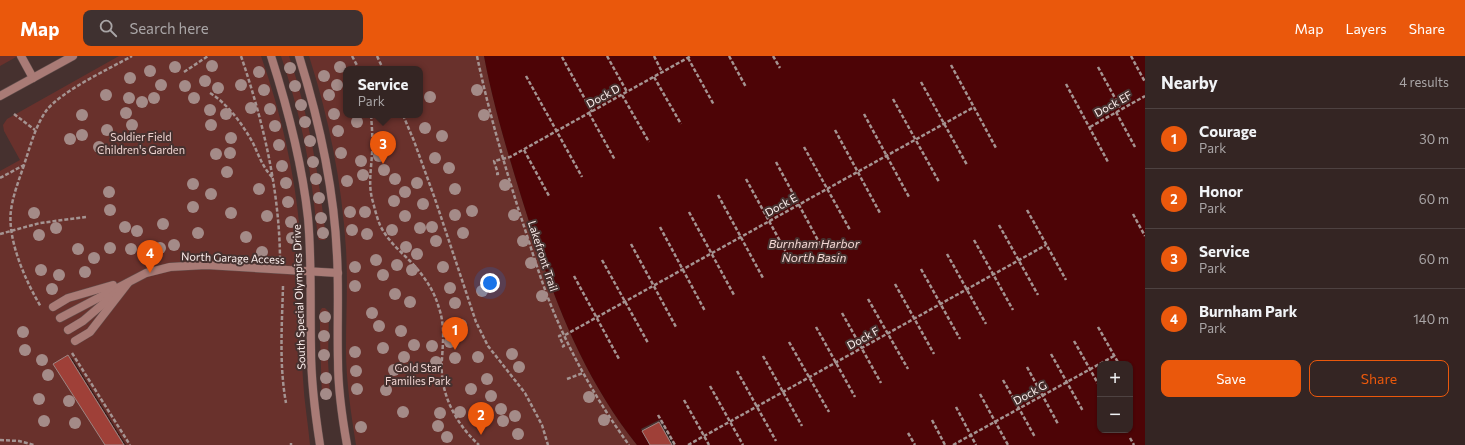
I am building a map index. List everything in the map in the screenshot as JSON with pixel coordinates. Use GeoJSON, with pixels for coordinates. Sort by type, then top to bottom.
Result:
{"type":"FeatureCollection","features":[{"type":"Feature","properties":{"kind":"street"},"geometry":{"type":"LineString","coordinates":[[21,56],[33,78]]}},
{"type":"Feature","properties":{"kind":"street"},"geometry":{"type":"LineString","coordinates":[[0,96],[73,56]]}},
{"type":"Feature","properties":{"kind":"street","name":"South Special Olympics Drive"},"geometry":{"type":"LineString","coordinates":[[271,56],[298,153],[308,218],[311,272],[311,350],[316,421],[320,445]]}},
{"type":"Feature","properties":{"kind":"street"},"geometry":{"type":"LineString","coordinates":[[299,56],[311,94],[327,163],[334,219],[338,273],[338,362],[342,417],[347,445]]}},
{"type":"Feature","properties":{"kind":"street","name":"North Garage Access"},"geometry":{"type":"LineString","coordinates":[[129,281],[146,273],[170,267],[206,265],[338,273]]}},
{"type":"Feature","properties":{"kind":"street"},"geometry":{"type":"LineString","coordinates":[[53,307],[68,298],[129,281]]}},
{"type":"Feature","properties":{"kind":"street"},"geometry":{"type":"LineString","coordinates":[[60,318],[129,281]]}},
{"type":"Feature","properties":{"kind":"street"},"geometry":{"type":"LineString","coordinates":[[68,330],[83,321],[129,281]]}},
{"type":"Feature","properties":{"kind":"street"},"geometry":{"type":"LineString","coordinates":[[75,341],[90,332],[129,281]]}},
{"type":"Feature","properties":{"kind":"path"},"geometry":{"type":"LineString","coordinates":[[0,178],[24,165],[35,130],[46,111],[56,99],[132,56]]}},
{"type":"Feature","properties":{"kind":"path"},"geometry":{"type":"LineString","coordinates":[[184,72],[208,56]]}},
{"type":"Feature","properties":{"kind":"path"},"geometry":{"type":"LineString","coordinates":[[241,56],[266,143],[273,178],[280,236],[280,257]]}},
{"type":"Feature","properties":{"kind":"path"},"geometry":{"type":"LineString","coordinates":[[352,56],[357,66]]}},
{"type":"Feature","properties":{"kind":"path"},"geometry":{"type":"LineString","coordinates":[[377,56],[382,66]]}},
{"type":"Feature","properties":{"kind":"path","name":"Lakefront Trail"},"geometry":{"type":"LineString","coordinates":[[477,56],[487,103],[503,159],[551,304],[583,374],[612,422],[629,445]]}},
{"type":"Feature","properties":{"kind":"path"},"geometry":{"type":"LineString","coordinates":[[607,56],[627,92]]}},
{"type":"Feature","properties":{"kind":"path"},"geometry":{"type":"LineString","coordinates":[[654,56],[662,72]]}},
{"type":"Feature","properties":{"kind":"path"},"geometry":{"type":"LineString","coordinates":[[729,56],[746,87]]}},
{"type":"Feature","properties":{"kind":"path"},"geometry":{"type":"LineString","coordinates":[[773,56],[780,68]]}},
{"type":"Feature","properties":{"kind":"path"},"geometry":{"type":"LineString","coordinates":[[1131,56],[1145,82]]}},
{"type":"Feature","properties":{"kind":"path"},"geometry":{"type":"LineString","coordinates":[[562,57],[615,160]]}},
{"type":"Feature","properties":{"kind":"path"},"geometry":{"type":"LineString","coordinates":[[689,57],[714,105]]}},
{"type":"Feature","properties":{"kind":"path","name":"Dock D"},"geometry":{"type":"LineString","coordinates":[[503,159],[510,158],[689,57]]}},
{"type":"Feature","properties":{"kind":"path"},"geometry":{"type":"LineString","coordinates":[[951,65],[996,148]]}},
{"type":"Feature","properties":{"kind":"path"},"geometry":{"type":"LineString","coordinates":[[1098,67],[1121,109]]}},
{"type":"Feature","properties":{"kind":"path"},"geometry":{"type":"LineString","coordinates":[[526,76],[582,178]]}},
{"type":"Feature","properties":{"kind":"path"},"geometry":{"type":"LineString","coordinates":[[654,76],[681,124]]}},
{"type":"Feature","properties":{"kind":"path"},"geometry":{"type":"LineString","coordinates":[[922,82],[967,165]]}},
{"type":"Feature","properties":{"kind":"path"},"geometry":{"type":"LineString","coordinates":[[1066,84],[1108,162]]}},
{"type":"Feature","properties":{"kind":"path"},"geometry":{"type":"LineString","coordinates":[[210,93],[218,98],[242,126],[252,142],[266,172],[273,178]]}},
{"type":"Feature","properties":{"kind":"path"},"geometry":{"type":"LineString","coordinates":[[622,95],[649,142]]}},
{"type":"Feature","properties":{"kind":"path"},"geometry":{"type":"LineString","coordinates":[[1144,97],[1145,103]]}},
{"type":"Feature","properties":{"kind":"path","name":"Dock EF"},"geometry":{"type":"LineString","coordinates":[[1090,127],[1144,97]]}},
{"type":"Feature","properties":{"kind":"path"},"geometry":{"type":"LineString","coordinates":[[893,99],[939,182]]}},
{"type":"Feature","properties":{"kind":"path","name":"Dock E"},"geometry":{"type":"LineString","coordinates":[[565,334],[974,107]]}},
{"type":"Feature","properties":{"kind":"path"},"geometry":{"type":"LineString","coordinates":[[1116,112],[1135,147]]}},
{"type":"Feature","properties":{"kind":"path"},"geometry":{"type":"LineString","coordinates":[[14,114],[35,130]]}},
{"type":"Feature","properties":{"kind":"path"},"geometry":{"type":"LineString","coordinates":[[864,114],[909,197]]}},
{"type":"Feature","properties":{"kind":"path"},"geometry":{"type":"LineString","coordinates":[[371,118],[372,155],[370,188],[376,214],[380,225],[387,236],[422,274],[436,300],[444,326],[442,379],[445,395],[463,428],[479,445]]}},
{"type":"Feature","properties":{"kind":"path"},"geometry":{"type":"LineString","coordinates":[[404,118],[435,199],[476,322],[488,346],[525,393],[542,424],[548,445]]}},
{"type":"Feature","properties":{"kind":"path"},"geometry":{"type":"LineString","coordinates":[[835,130],[880,213]]}},
{"type":"Feature","properties":{"kind":"path"},"geometry":{"type":"LineString","coordinates":[[804,147],[850,230]]}},
{"type":"Feature","properties":{"kind":"path"},"geometry":{"type":"LineString","coordinates":[[524,150],[549,196]]}},
{"type":"Feature","properties":{"kind":"path"},"geometry":{"type":"LineString","coordinates":[[496,174],[498,174],[494,161],[503,159]]}},
{"type":"Feature","properties":{"kind":"path"},"geometry":{"type":"LineString","coordinates":[[776,162],[821,246]]}},
{"type":"Feature","properties":{"kind":"path"},"geometry":{"type":"LineString","coordinates":[[746,179],[792,263]]}},
{"type":"Feature","properties":{"kind":"path"},"geometry":{"type":"LineString","coordinates":[[718,195],[763,278]]}},
{"type":"Feature","properties":{"kind":"path"},"geometry":{"type":"LineString","coordinates":[[1027,210],[1066,280]]}},
{"type":"Feature","properties":{"kind":"path"},"geometry":{"type":"LineString","coordinates":[[689,212],[734,295]]}},
{"type":"Feature","properties":{"kind":"path"},"geometry":{"type":"LineString","coordinates":[[1133,214],[1145,236]]}},
{"type":"Feature","properties":{"kind":"path"},"geometry":{"type":"LineString","coordinates":[[0,234],[40,223],[86,217]]}},
{"type":"Feature","properties":{"kind":"path"},"geometry":{"type":"LineString","coordinates":[[999,225],[1038,295]]}},
{"type":"Feature","properties":{"kind":"path"},"geometry":{"type":"LineString","coordinates":[[660,227],[705,310]]}},
{"type":"Feature","properties":{"kind":"path"},"geometry":{"type":"LineString","coordinates":[[974,240],[1014,310]]}},
{"type":"Feature","properties":{"kind":"path"},"geometry":{"type":"LineString","coordinates":[[631,244],[676,327]]}},
{"type":"Feature","properties":{"kind":"path","name":"Dock F"},"geometry":{"type":"LineString","coordinates":[[688,445],[1046,245]]}},
{"type":"Feature","properties":{"kind":"path"},"geometry":{"type":"LineString","coordinates":[[947,254],[986,324]]}},
{"type":"Feature","properties":{"kind":"path"},"geometry":{"type":"LineString","coordinates":[[602,260],[648,343]]}},
{"type":"Feature","properties":{"kind":"path"},"geometry":{"type":"LineString","coordinates":[[922,269],[960,339]]}},
{"type":"Feature","properties":{"kind":"path"},"geometry":{"type":"LineString","coordinates":[[574,276],[619,359]]}},
{"type":"Feature","properties":{"kind":"path"},"geometry":{"type":"LineString","coordinates":[[895,284],[934,354]]}},
{"type":"Feature","properties":{"kind":"path"},"geometry":{"type":"LineString","coordinates":[[283,286],[282,371],[286,403]]}},
{"type":"Feature","properties":{"kind":"path"},"geometry":{"type":"LineString","coordinates":[[868,299],[908,369]]}},
{"type":"Feature","properties":{"kind":"path"},"geometry":{"type":"LineString","coordinates":[[842,313],[881,383]]}},
{"type":"Feature","properties":{"kind":"path"},"geometry":{"type":"LineString","coordinates":[[1098,327],[1117,361]]}},
{"type":"Feature","properties":{"kind":"path"},"geometry":{"type":"LineString","coordinates":[[816,328],[855,397]]}},
{"type":"Feature","properties":{"kind":"path"},"geometry":{"type":"LineString","coordinates":[[562,347],[564,346],[559,336],[565,334]]}},
{"type":"Feature","properties":{"kind":"path"},"geometry":{"type":"LineString","coordinates":[[1074,341],[1097,382]]}},
{"type":"Feature","properties":{"kind":"path"},"geometry":{"type":"LineString","coordinates":[[790,342],[829,412]]}},
{"type":"Feature","properties":{"kind":"path"},"geometry":{"type":"LineString","coordinates":[[1051,354],[1083,411]]}},
{"type":"Feature","properties":{"kind":"path"},"geometry":{"type":"LineString","coordinates":[[763,356],[802,426]]}},
{"type":"Feature","properties":{"kind":"path","name":"Dock G"},"geometry":{"type":"LineString","coordinates":[[954,445],[1114,356]]}},
{"type":"Feature","properties":{"kind":"path"},"geometry":{"type":"LineString","coordinates":[[1027,367],[1058,424]]}},
{"type":"Feature","properties":{"kind":"path"},"geometry":{"type":"LineString","coordinates":[[737,371],[776,441]]}},
{"type":"Feature","properties":{"kind":"path"},"geometry":{"type":"LineString","coordinates":[[566,379],[583,374]]}},
{"type":"Feature","properties":{"kind":"path"},"geometry":{"type":"LineString","coordinates":[[1003,380],[1035,437]]}},
{"type":"Feature","properties":{"kind":"path"},"geometry":{"type":"LineString","coordinates":[[86,385],[90,382]]}},
{"type":"Feature","properties":{"kind":"path"},"geometry":{"type":"LineString","coordinates":[[710,386],[743,445]]}},
{"type":"Feature","properties":{"kind":"path"},"geometry":{"type":"LineString","coordinates":[[980,394],[1008,445]]}},
{"type":"Feature","properties":{"kind":"path"},"geometry":{"type":"LineString","coordinates":[[684,400],[709,445]]}},
{"type":"Feature","properties":{"kind":"path"},"geometry":{"type":"LineString","coordinates":[[956,407],[976,445]]}},
{"type":"Feature","properties":{"kind":"path"},"geometry":{"type":"LineString","coordinates":[[106,416],[110,414]]}},
{"type":"Feature","properties":{"kind":"path"},"geometry":{"type":"LineString","coordinates":[[658,415],[675,445]]}},
{"type":"Feature","properties":{"kind":"path"},"geometry":{"type":"LineString","coordinates":[[932,420],[945,445]]}},
{"type":"Feature","properties":{"kind":"path"},"geometry":{"type":"LineString","coordinates":[[908,433],[915,445]]}},
{"type":"Feature","properties":{"kind":"path"},"geometry":{"type":"LineString","coordinates":[[1130,438],[1134,445]]}},
{"type":"Feature","properties":{"kind":"path"},"geometry":{"type":"LineString","coordinates":[[0,440],[19,441],[34,445]]}},
{"type":"Feature","properties":{"kind":"green space"},"geometry":{"type":"Polygon","coordinates":[[[0,56],[18,56],[0,66],[0,56]]]}},
{"type":"Feature","properties":{"kind":"green space","name":"Soldier Field Children's Garden"},"geometry":{"type":"Polygon","coordinates":[[[119,56],[261,56],[281,121],[291,166],[298,211],[301,251],[302,361],[304,396],[310,445],[0,445],[0,171],[20,160],[4,131],[3,125],[7,119],[119,56]]]}},
{"type":"Feature","properties":{"kind":"green space"},"geometry":{"type":"Polygon","coordinates":[[[281,56],[289,56],[308,123],[320,192],[326,238],[325,240],[319,240],[318,238],[304,139],[294,97],[281,56]]]}},
{"type":"Feature","properties":{"kind":"green space","name":"Gold Star Families Park"},"geometry":{"type":"Polygon","coordinates":[[[309,56],[484,56],[496,109],[511,161],[554,295],[567,326],[598,388],[616,417],[637,445],[356,445],[347,373],[347,274],[344,224],[334,151],[323,103],[309,56]]]}},
{"type":"Feature","properties":{"kind":"green space"},"geometry":{"type":"Polygon","coordinates":[[[322,308],[325,308],[329,312],[328,361],[330,397],[325,399],[322,397],[320,339],[320,311],[322,308]]]}},
{"type":"Feature","properties":{"kind":"water","name":"Burnham Harbor North Basin"},"geometry":{"type":"Polygon","coordinates":[[[484,56],[1145,56],[1145,445],[637,445],[616,417],[598,388],[567,326],[554,295],[516,179],[492,92],[484,56]]]}},
{"type":"Feature","properties":{"kind":"pier"},"geometry":{"type":"Polygon","coordinates":[[[661,419],[675,445],[650,445],[641,429],[661,419]]]}},
{"type":"Feature","properties":{"kind":"building"},"geometry":{"type":"Polygon","coordinates":[[[68,355],[124,445],[105,445],[53,364],[68,355]]]}},
{"type":"Feature","properties":{"kind":"building"},"geometry":{"type":"Polygon","coordinates":[[[659,422],[672,445],[650,445],[642,431],[659,422]]]}},
{"type":"Feature","properties":{"kind":"place","name":"Service"},"geometry":{"type":"Point","coordinates":[383,164]}},
{"type":"Feature","properties":{"kind":"place","name":"Burnham Park"},"geometry":{"type":"Point","coordinates":[150,273]}},
{"type":"Feature","properties":{"kind":"place","name":"Courage"},"geometry":{"type":"Point","coordinates":[455,350]}},
{"type":"Feature","properties":{"kind":"place","name":"Honor"},"geometry":{"type":"Point","coordinates":[481,435]}}]}
